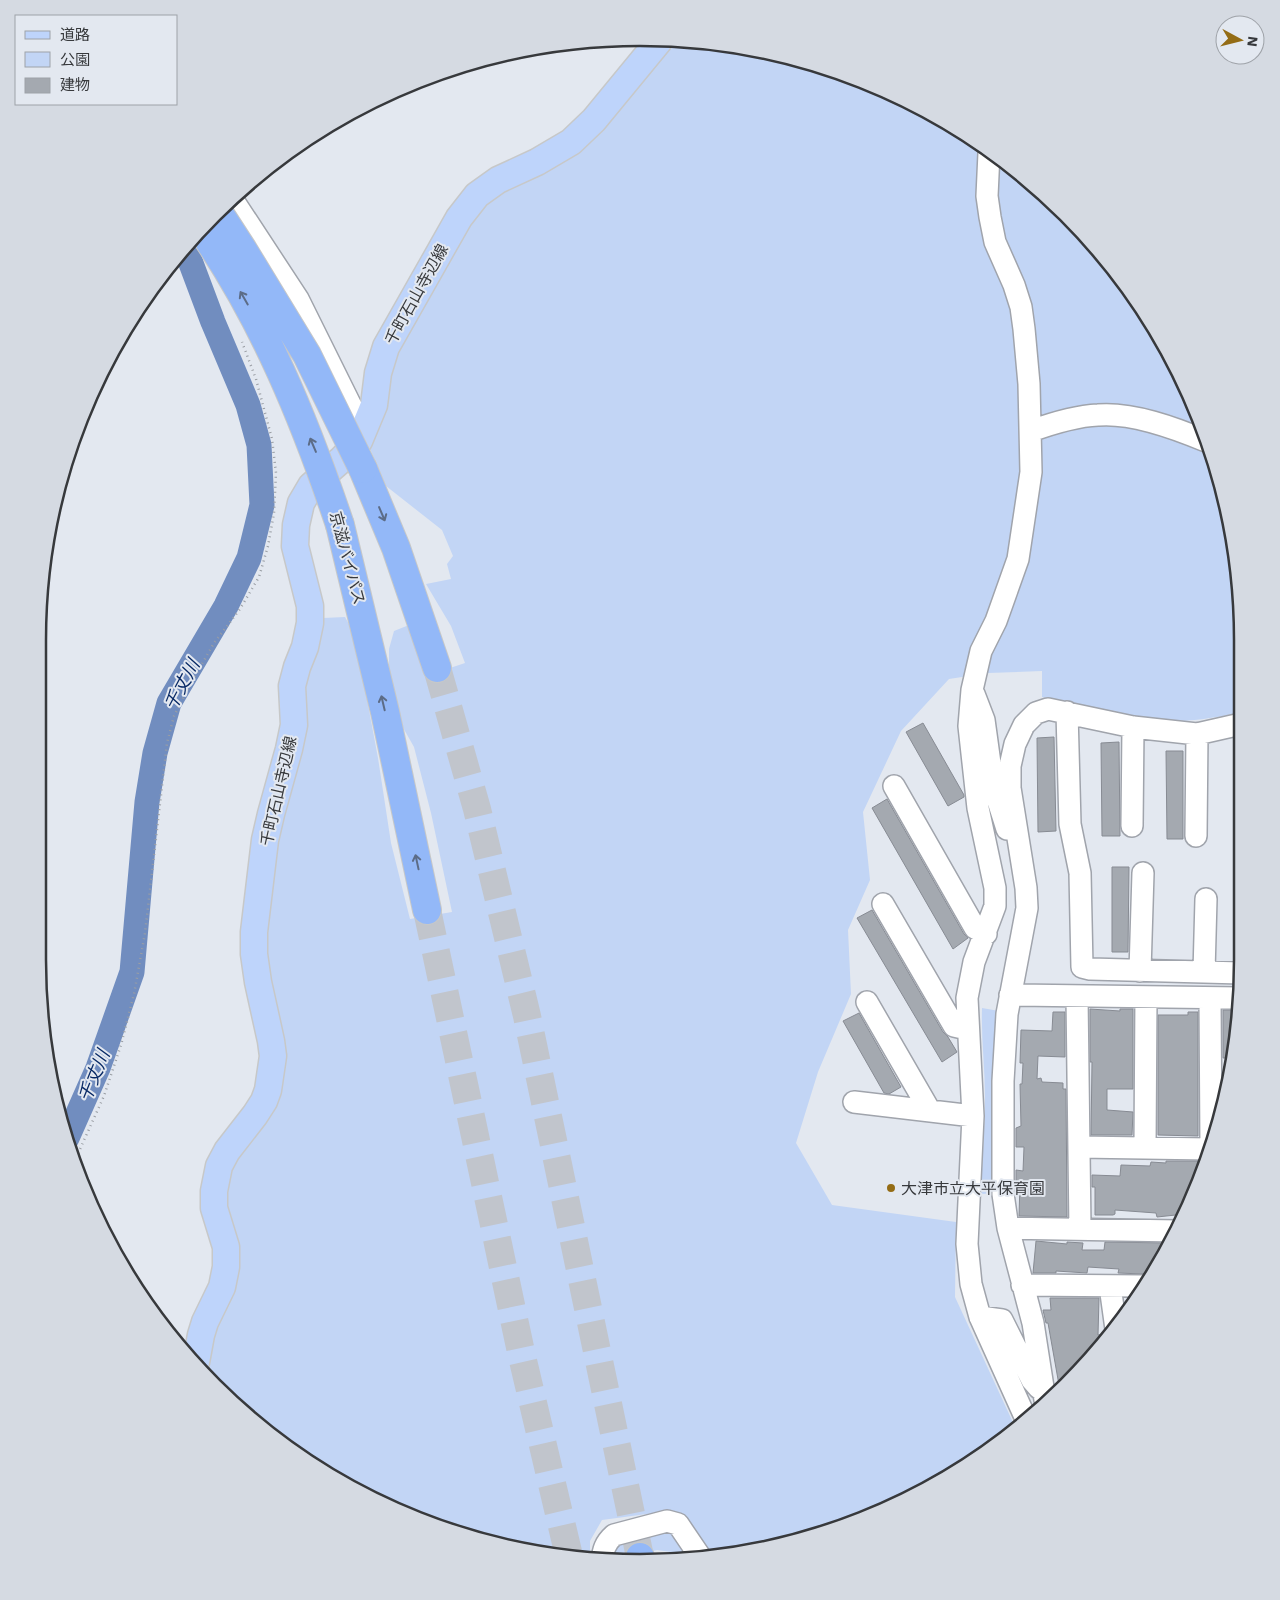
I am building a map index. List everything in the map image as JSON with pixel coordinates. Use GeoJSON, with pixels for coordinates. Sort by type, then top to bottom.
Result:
{"type":"FeatureCollection","features":[{"type":"Feature","properties":{"kind":"highway"},"geometry":{"type":"LineString","coordinates":[[222,218],[307,355],[363,469],[396,548],[437,668]]}},
{"type":"Feature","properties":{"kind":"highway","name":"京滋バイパス"},"geometry":{"type":"LineString","coordinates":[[206,236],[246,301],[272,351],[316,454],[340,525],[357,588],[427,910]]}},
{"type":"Feature","properties":{"kind":"main road","name":"千町石山寺辺線"},"geometry":{"type":"LineString","coordinates":[[197,1355],[201,1334],[222,1287],[226,1267],[226,1247],[214,1208],[214,1191],[219,1166],[227,1151],[264,1101],[268,1090],[273,1056],[258,982],[254,954],[254,932],[265,840],[294,725],[292,686],[305,647],[310,622],[310,606],[295,546],[296,525],[301,503],[311,486],[359,442],[374,405],[378,373],[386,347],[459,218],[478,195],[498,180],[537,162],[571,142],[594,120],[654,47]]}},
{"type":"Feature","properties":{"kind":"street"},"geometry":{"type":"LineString","coordinates":[[989,160],[987,196],[995,242],[1014,285],[1021,307],[1027,353],[1031,472],[1018,559],[996,620],[980,651],[972,690],[969,726],[978,808],[995,888],[995,906],[971,973],[967,998],[967,1028],[973,1116],[967,1244],[970,1284],[980,1317],[1023,1413]]}},
{"type":"Feature","properties":{"kind":"street"},"geometry":{"type":"LineString","coordinates":[[236,205],[298,299],[355,414],[367,425]]}},
{"type":"Feature","properties":{"kind":"street"},"geometry":{"type":"LineString","coordinates":[[1031,431],[1076,418],[1109,414],[1166,427],[1198,438]]}},
{"type":"Feature","properties":{"kind":"street"},"geometry":{"type":"LineString","coordinates":[[972,690],[984,720],[992,785],[1008,833],[1019,843]]}},
{"type":"Feature","properties":{"kind":"street"},"geometry":{"type":"LineString","coordinates":[[1044,1395],[1033,1324],[1008,1228],[1003,1194],[1004,1050],[1010,995],[1027,908],[1026,888],[1010,788],[1010,766],[1015,744],[1024,725],[1036,713],[1048,709],[1133,727],[1198,734],[1234,726]]}},
{"type":"Feature","properties":{"kind":"street"},"geometry":{"type":"LineString","coordinates":[[1067,712],[1070,824],[1080,873],[1082,966],[1090,969],[1233,973]]}},
{"type":"Feature","properties":{"kind":"street"},"geometry":{"type":"LineString","coordinates":[[1132,826],[1133,727]]}},
{"type":"Feature","properties":{"kind":"street"},"geometry":{"type":"LineString","coordinates":[[1196,836],[1198,734]]}},
{"type":"Feature","properties":{"kind":"street"},"geometry":{"type":"LineString","coordinates":[[894,786],[974,928],[986,934]]}},
{"type":"Feature","properties":{"kind":"street"},"geometry":{"type":"LineString","coordinates":[[1140,970],[1143,873]]}},
{"type":"Feature","properties":{"kind":"street"},"geometry":{"type":"LineString","coordinates":[[1204,972],[1206,898]]}},
{"type":"Feature","properties":{"kind":"street"},"geometry":{"type":"LineString","coordinates":[[883,904],[954,1026],[967,1028]]}},
{"type":"Feature","properties":{"kind":"street"},"geometry":{"type":"LineString","coordinates":[[1010,995],[1232,998]]}},
{"type":"Feature","properties":{"kind":"street"},"geometry":{"type":"LineString","coordinates":[[1076,996],[1080,1229]]}},
{"type":"Feature","properties":{"kind":"street"},"geometry":{"type":"LineString","coordinates":[[1145,1148],[1146,997]]}},
{"type":"Feature","properties":{"kind":"street"},"geometry":{"type":"LineString","coordinates":[[1210,998],[1216,1107]]}},
{"type":"Feature","properties":{"kind":"street"},"geometry":{"type":"LineString","coordinates":[[868,1002],[930,1111]]}},
{"type":"Feature","properties":{"kind":"street"},"geometry":{"type":"LineString","coordinates":[[854,1102],[973,1116]]}},
{"type":"Feature","properties":{"kind":"street"},"geometry":{"type":"LineString","coordinates":[[1079,1147],[1203,1148]]}},
{"type":"Feature","properties":{"kind":"street"},"geometry":{"type":"LineString","coordinates":[[1008,1228],[1169,1231]]}},
{"type":"Feature","properties":{"kind":"street"},"geometry":{"type":"LineString","coordinates":[[1022,1286],[1136,1286]]}},
{"type":"Feature","properties":{"kind":"street"},"geometry":{"type":"LineString","coordinates":[[1110,1286],[1114,1317]]}},
{"type":"Feature","properties":{"kind":"street"},"geometry":{"type":"LineString","coordinates":[[980,1317],[1002,1320],[1032,1380],[1043,1395]]}},
{"type":"Feature","properties":{"kind":"street"},"geometry":{"type":"LineString","coordinates":[[602,1552],[607,1541],[614,1535],[667,1521],[678,1524],[696,1551]]}},
{"type":"Feature","properties":{"kind":"path"},"geometry":{"type":"LineString","coordinates":[[79,1152],[104,1096],[134,994],[145,933],[167,744],[174,716],[214,643],[240,609],[259,577],[268,546],[274,513],[276,473],[272,439],[256,379],[240,336]]}},
{"type":"Feature","properties":{"kind":"green space"},"geometry":{"type":"Polygon","coordinates":[[[660,47],[717,51],[794,66],[867,91],[903,107],[970,146],[1001,169],[1060,220],[1111,279],[1134,310],[1173,377],[1202,449],[1214,486],[1222,524],[1229,563],[1232,601],[1234,714],[1205,719],[1168,721],[1105,711],[1042,697],[1042,671],[988,673],[949,679],[901,731],[863,812],[870,880],[848,930],[851,994],[818,1072],[796,1143],[832,1205],[956,1222],[955,1297],[1012,1421],[970,1454],[903,1493],[831,1522],[794,1534],[756,1542],[704,1550],[669,1511],[602,1520],[590,1541],[590,1551],[563,1549],[524,1542],[486,1534],[449,1522],[377,1493],[310,1454],[249,1406],[220,1380],[204,1362],[219,1203],[226,1173],[273,1101],[266,980],[265,922],[299,695],[323,618],[345,617],[355,635],[378,758],[391,843],[410,919],[452,912],[431,813],[414,747],[401,724],[389,675],[389,649],[394,631],[409,625],[421,646],[426,676],[465,663],[451,626],[426,584],[451,579],[447,564],[453,556],[442,530],[386,486],[367,442],[391,361],[460,231],[494,196],[660,47]]]}},
{"type":"Feature","properties":{"kind":"green space"},"geometry":{"type":"Polygon","coordinates":[[[982,1008],[999,1011],[1000,1193],[981,1194],[985,1121],[982,1008]]]}},
{"type":"Feature","properties":{"kind":"green space"},"geometry":{"type":"Polygon","coordinates":[[[672,1528],[692,1551],[671,1552],[657,1550],[640,1554],[610,1552],[628,1538],[672,1528]]]}},
{"type":"Feature","properties":{"kind":"building"},"geometry":{"type":"Polygon","coordinates":[[[923,723],[964,795],[964,797],[948,806],[906,732],[923,723]]]}},
{"type":"Feature","properties":{"kind":"building"},"geometry":{"type":"Polygon","coordinates":[[[1054,737],[1056,831],[1038,832],[1037,738],[1054,737]]]}},
{"type":"Feature","properties":{"kind":"building"},"geometry":{"type":"Polygon","coordinates":[[[1119,742],[1120,836],[1102,836],[1101,743],[1119,742]]]}},
{"type":"Feature","properties":{"kind":"building"},"geometry":{"type":"Polygon","coordinates":[[[1166,751],[1183,751],[1183,839],[1167,839],[1166,751]]]}},
{"type":"Feature","properties":{"kind":"building"},"geometry":{"type":"Polygon","coordinates":[[[887,799],[968,938],[953,949],[872,808],[887,799]]]}},
{"type":"Feature","properties":{"kind":"building"},"geometry":{"type":"Polygon","coordinates":[[[1112,867],[1129,867],[1128,952],[1112,952],[1112,867]]]}},
{"type":"Feature","properties":{"kind":"building"},"geometry":{"type":"Polygon","coordinates":[[[872,910],[943,1032],[957,1052],[942,1062],[857,918],[872,910]]]}},
{"type":"Feature","properties":{"kind":"building"},"geometry":{"type":"Polygon","coordinates":[[[1090,1009],[1120,1011],[1120,1009],[1133,1009],[1133,1089],[1107,1089],[1107,1110],[1133,1112],[1132,1135],[1091,1135],[1092,1062],[1090,1062],[1090,1009]]]}},
{"type":"Feature","properties":{"kind":"building"},"geometry":{"type":"Polygon","coordinates":[[[1223,1010],[1231,1010],[1229,1037],[1225,1058],[1223,1058],[1223,1010]]]}},
{"type":"Feature","properties":{"kind":"building"},"geometry":{"type":"Polygon","coordinates":[[[1053,1012],[1065,1012],[1065,1057],[1038,1056],[1037,1079],[1041,1078],[1042,1082],[1063,1083],[1063,1089],[1066,1089],[1067,1217],[1019,1216],[1020,1183],[1016,1183],[1016,1170],[1023,1171],[1024,1147],[1016,1147],[1016,1128],[1021,1126],[1020,1084],[1022,1084],[1023,1063],[1020,1063],[1021,1030],[1052,1031],[1053,1012]]]}},
{"type":"Feature","properties":{"kind":"building"},"geometry":{"type":"Polygon","coordinates":[[[1188,1012],[1198,1012],[1198,1136],[1158,1135],[1158,1015],[1188,1015],[1188,1012]]]}},
{"type":"Feature","properties":{"kind":"building"},"geometry":{"type":"Polygon","coordinates":[[[859,1013],[901,1087],[889,1094],[884,1093],[843,1021],[859,1013]]]}},
{"type":"Feature","properties":{"kind":"building"},"geometry":{"type":"Polygon","coordinates":[[[1166,1161],[1198,1161],[1177,1215],[1157,1217],[1156,1213],[1115,1210],[1113,1215],[1095,1215],[1095,1187],[1092,1187],[1092,1175],[1120,1176],[1121,1165],[1150,1166],[1151,1162],[1166,1163],[1166,1161]]]}},
{"type":"Feature","properties":{"kind":"building"},"geometry":{"type":"Polygon","coordinates":[[[1036,1241],[1067,1244],[1067,1242],[1083,1243],[1082,1250],[1104,1250],[1105,1242],[1162,1243],[1144,1274],[1118,1273],[1119,1269],[1088,1267],[1087,1273],[1056,1271],[1056,1273],[1033,1273],[1036,1241]]]}},
{"type":"Feature","properties":{"kind":"building"},"geometry":{"type":"Polygon","coordinates":[[[1050,1298],[1099,1298],[1098,1335],[1100,1335],[1058,1381],[1048,1323],[1046,1323],[1043,1310],[1051,1310],[1050,1298]]]}},
{"type":"Feature","properties":{"kind":"waterway","name":"千丈川"},"geometry":{"type":"LineString","coordinates":[[71,1129],[98,1068],[132,972],[147,802],[155,753],[169,703],[226,606],[249,558],[262,505],[259,445],[248,405],[213,322],[188,256]]}},
{"type":"Feature","properties":{"kind":"tunnel"},"geometry":{"type":"LineString","coordinates":[[437,668],[477,809],[527,1016],[639,1554]]}},
{"type":"Feature","properties":{"kind":"tunnel"},"geometry":{"type":"LineString","coordinates":[[427,910],[521,1352],[567,1549]]}},
{"type":"Feature","properties":{"kind":"place","name":"大津市立大平保育園"},"geometry":{"type":"Point","coordinates":[891,1188]}}]}
